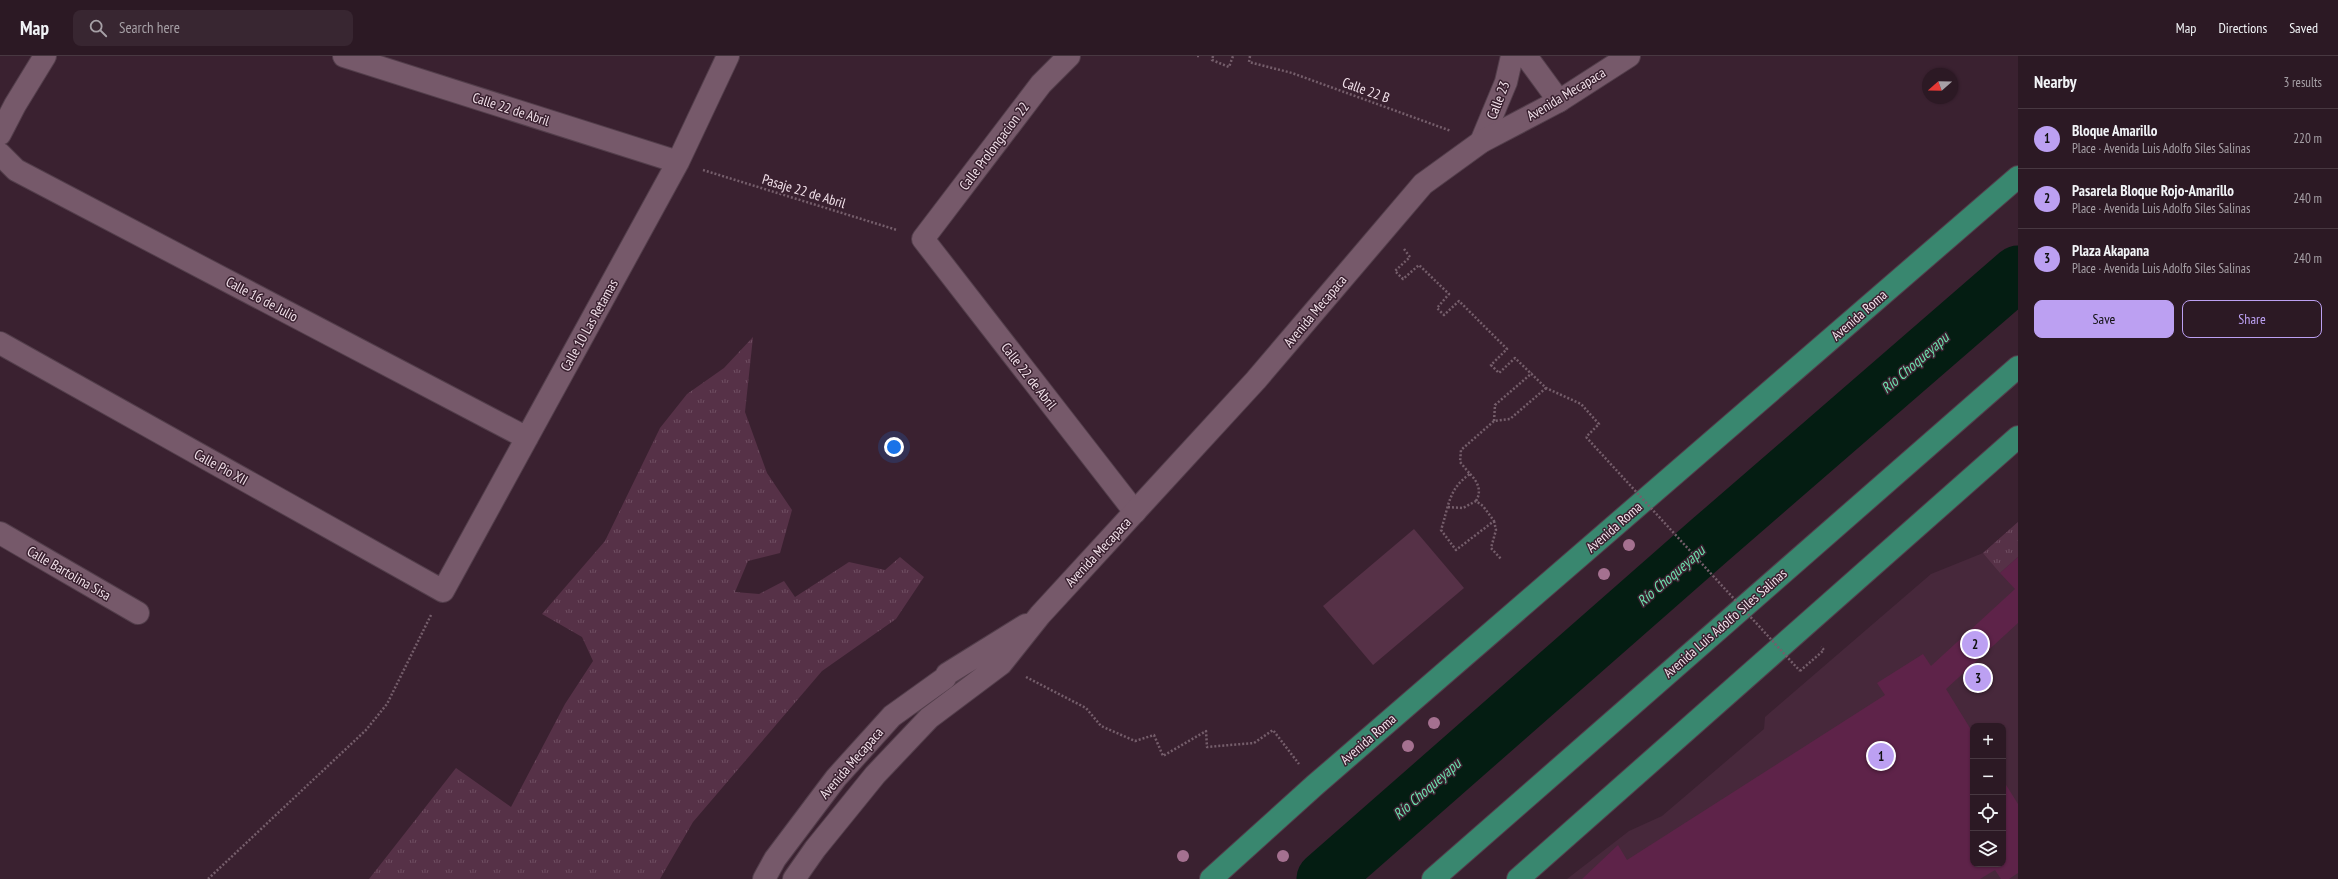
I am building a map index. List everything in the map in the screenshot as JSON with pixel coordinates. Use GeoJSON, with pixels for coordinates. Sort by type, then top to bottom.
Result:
{"type":"FeatureCollection","features":[{"type":"Feature","properties":{"kind":"main road","name":"Avenida Roma"},"geometry":{"type":"LineString","coordinates":[[1212,879],[1315,785],[2018,177]]}},
{"type":"Feature","properties":{"kind":"main road","name":"Avenida Luis Adolfo Siles Salinas"},"geometry":{"type":"LineString","coordinates":[[1433,879],[2018,367]]}},
{"type":"Feature","properties":{"kind":"main road"},"geometry":{"type":"LineString","coordinates":[[1518,879],[2018,437]]}},
{"type":"Feature","properties":{"kind":"street"},"geometry":{"type":"LineString","coordinates":[[0,134],[15,104],[45,56]]}},
{"type":"Feature","properties":{"kind":"street","name":"Calle 22 de Abril"},"geometry":{"type":"LineString","coordinates":[[344,56],[678,162]]}},
{"type":"Feature","properties":{"kind":"street","name":"Calle 10 Las Retamas"},"geometry":{"type":"LineString","coordinates":[[443,591],[678,162],[728,56]]}},
{"type":"Feature","properties":{"kind":"street","name":"Calle Prolongacion 22"},"geometry":{"type":"LineString","coordinates":[[923,239],[1041,84],[1069,56]]}},
{"type":"Feature","properties":{"kind":"street","name":"Calle 23"},"geometry":{"type":"LineString","coordinates":[[1480,142],[1506,82],[1512,56]]}},
{"type":"Feature","properties":{"kind":"street"},"geometry":{"type":"LineString","coordinates":[[1526,56],[1559,101]]}},
{"type":"Feature","properties":{"kind":"street","name":"Avenida Mecapaca"},"geometry":{"type":"LineString","coordinates":[[794,879],[815,849],[875,775],[929,718],[1001,664],[1040,615],[1256,380],[1423,184],[1480,142],[1559,101],[1629,56]]}},
{"type":"Feature","properties":{"kind":"street","name":"Calle 16 de Julio"},"geometry":{"type":"LineString","coordinates":[[0,154],[16,170],[527,438]]}},
{"type":"Feature","properties":{"kind":"street","name":"Calle 22 de Abril"},"geometry":{"type":"LineString","coordinates":[[923,239],[1135,512]]}},
{"type":"Feature","properties":{"kind":"street","name":"Calle Pio XII"},"geometry":{"type":"LineString","coordinates":[[0,343],[443,591]]}},
{"type":"Feature","properties":{"kind":"street","name":"Calle Bartolina Sisa"},"geometry":{"type":"LineString","coordinates":[[0,533],[138,614]]}},
{"type":"Feature","properties":{"kind":"street","name":"Avenida Mecapaca"},"geometry":{"type":"LineString","coordinates":[[764,879],[775,859],[836,778],[892,716],[945,678],[947,674],[1040,615]]}},
{"type":"Feature","properties":{"kind":"path"},"geometry":{"type":"LineString","coordinates":[[1213,56],[1212,60],[1229,67],[1233,56]]}},
{"type":"Feature","properties":{"kind":"path","name":"Calle 22 B"},"geometry":{"type":"LineString","coordinates":[[1250,56],[1249,62],[1292,73],[1480,142]]}},
{"type":"Feature","properties":{"kind":"path","name":"Pasaje 22 de Abril"},"geometry":{"type":"LineString","coordinates":[[678,162],[923,239]]}},
{"type":"Feature","properties":{"kind":"path"},"geometry":{"type":"LineString","coordinates":[[1387,225],[1410,257],[1395,271],[1404,279],[1419,265],[1449,294],[1437,308],[1444,315],[1459,301],[1507,349],[1491,365],[1499,373],[1515,358],[1546,388],[1581,404],[1599,424],[1586,437],[1800,671],[1824,650]]}},
{"type":"Feature","properties":{"kind":"path"},"geometry":{"type":"LineString","coordinates":[[1494,421],[1495,405],[1532,373]]}},
{"type":"Feature","properties":{"kind":"path"},"geometry":{"type":"LineString","coordinates":[[1448,507],[1463,508],[1476,501],[1479,495],[1479,489],[1475,480],[1460,462],[1461,450],[1494,421],[1510,419],[1546,388]]}},
{"type":"Feature","properties":{"kind":"path"},"geometry":{"type":"LineString","coordinates":[[1470,474],[1457,483],[1441,530],[1456,550],[1494,521]]}},
{"type":"Feature","properties":{"kind":"path"},"geometry":{"type":"LineString","coordinates":[[1476,501],[1483,506],[1494,521],[1496,530],[1490,548],[1501,558]]}},
{"type":"Feature","properties":{"kind":"path"},"geometry":{"type":"LineString","coordinates":[[208,879],[366,730],[388,704],[443,591]]}},
{"type":"Feature","properties":{"kind":"path"},"geometry":{"type":"LineString","coordinates":[[1001,664],[1086,708],[1101,726],[1136,741],[1154,735],[1164,756],[1206,731],[1208,747],[1254,743],[1273,730],[1315,785]]}},
{"type":"Feature","properties":{"kind":"shaded area"},"geometry":{"type":"Polygon","coordinates":[[[2018,522],[2018,879],[1567,879],[1629,831],[1662,816],[1764,729],[1765,717],[1931,574],[1983,553],[2018,522]]]}},
{"type":"Feature","properties":{"kind":"green space"},"geometry":{"type":"Polygon","coordinates":[[[753,337],[745,412],[767,473],[792,510],[780,553],[748,561],[735,592],[759,594],[784,581],[795,597],[849,562],[885,570],[900,557],[924,577],[896,619],[822,671],[693,822],[660,879],[369,879],[456,768],[511,807],[565,704],[593,661],[582,637],[542,614],[605,541],[660,428],[687,394],[724,368],[753,337]]]}},
{"type":"Feature","properties":{"kind":"green space"},"geometry":{"type":"Polygon","coordinates":[[[2018,522],[2018,557],[2000,573],[1983,553],[2018,522]]]}},
{"type":"Feature","properties":{"kind":"green space"},"geometry":{"type":"Polygon","coordinates":[[[1414,529],[1464,588],[1373,665],[1323,606],[1414,529]]]}},
{"type":"Feature","properties":{"kind":"building"},"geometry":{"type":"Polygon","coordinates":[[[2018,557],[2018,623],[1946,689],[1970,728],[1970,867],[2006,867],[2006,785],[2018,804],[2018,873],[2009,879],[2001,879],[1995,870],[1980,879],[1582,879],[1618,845],[1627,860],[1885,695],[1877,683],[1923,654],[1931,666],[2015,589],[2000,573],[2018,557]]]}},
{"type":"Feature","properties":{"kind":"waterway","name":"Río Choqueyapu"},"geometry":{"type":"LineString","coordinates":[[1324,879],[1710,540],[2018,273]]}},
{"type":"Feature","properties":{"kind":"place","name":"Pasarela Bloque Rojo-Amarillo"},"geometry":{"type":"Point","coordinates":[1975,644]}},
{"type":"Feature","properties":{"kind":"place","name":"Plaza Akapana"},"geometry":{"type":"Point","coordinates":[1978,678]}},
{"type":"Feature","properties":{"kind":"place","name":"Bloque Amarillo"},"geometry":{"type":"Point","coordinates":[1881,756]}}]}
